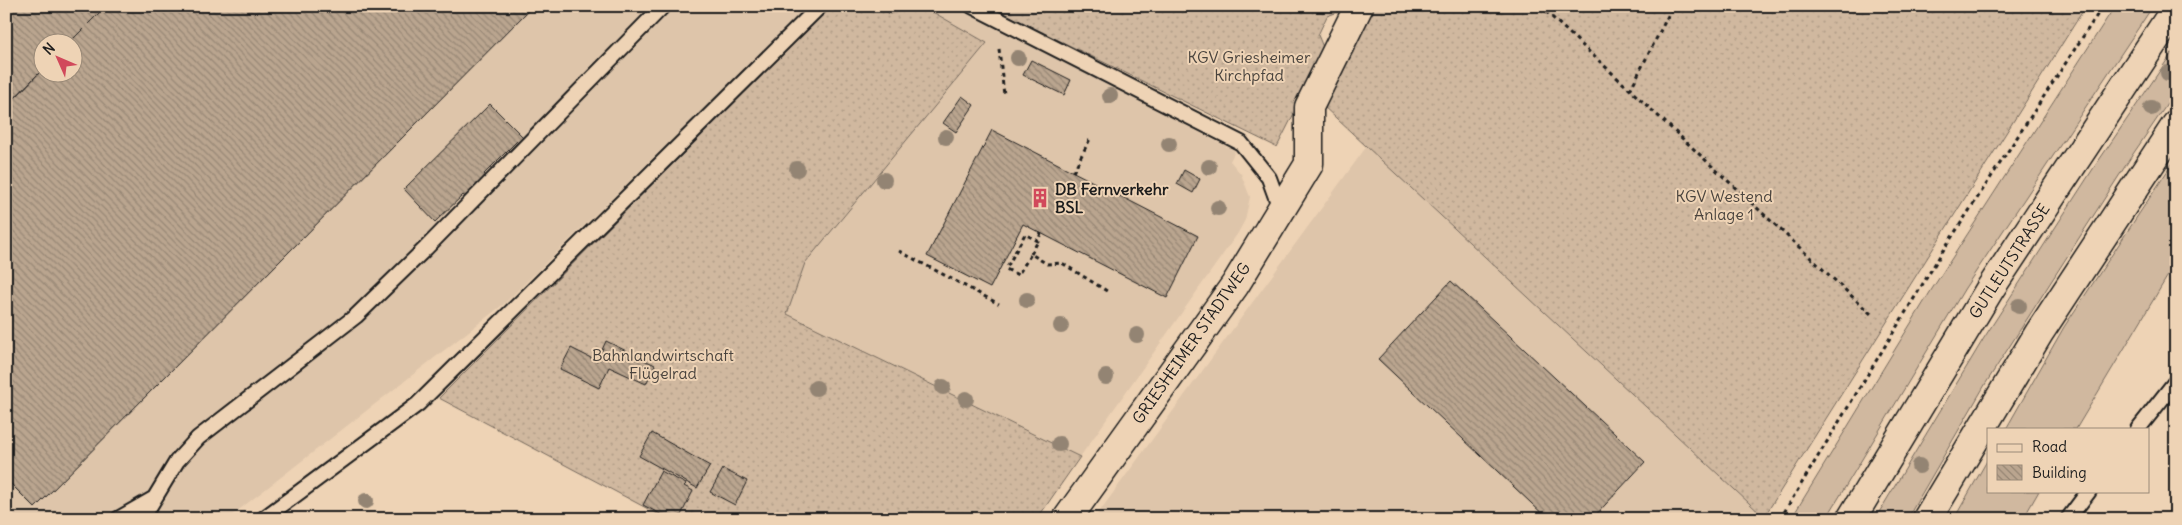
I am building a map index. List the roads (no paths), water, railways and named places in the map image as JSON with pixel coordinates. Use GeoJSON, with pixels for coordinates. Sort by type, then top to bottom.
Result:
{"type":"FeatureCollection","features":[{"type":"Feature","properties":{"kind":"main road","name":"GRIESHEIMER STADTWEG"},"geometry":{"type":"LineString","coordinates":[[1067,519],[1235,285],[1309,164],[1309,107],[1359,6]]}},
{"type":"Feature","properties":{"kind":"main road","name":"GUTLEUTSTRASSE"},"geometry":{"type":"LineString","coordinates":[[1851,519],[1990,289],[2176,8]]}},
{"type":"Feature","properties":{"kind":"main road"},"geometry":{"type":"LineString","coordinates":[[1928,519],[2038,333],[2176,125]]}},
{"type":"Feature","properties":{"kind":"lane"},"geometry":{"type":"LineString","coordinates":[[142,519],[177,461],[198,438],[356,316],[426,248],[663,6]]}},
{"type":"Feature","properties":{"kind":"lane"},"geometry":{"type":"LineString","coordinates":[[263,519],[418,404],[820,6]]}},
{"type":"Feature","properties":{"kind":"lane"},"geometry":{"type":"LineString","coordinates":[[972,6],[1241,143],[1269,178],[1281,211]]}},
{"type":"Feature","properties":{"kind":"lane"},"geometry":{"type":"LineString","coordinates":[[2139,428],[2176,381]]}},
{"type":"Feature","properties":{"kind":"lane"},"geometry":{"type":"LineString","coordinates":[[2068,519],[2088,492]]}},
{"type":"Feature","properties":{"kind":"lane"},"geometry":{"type":"LineString","coordinates":[[118,519],[154,499]]}},
{"type":"Feature","properties":{"kind":"place","name":"DB Fernverkehr BSL"},"geometry":{"type":"Point","coordinates":[1040,198]}},
{"type":"Feature","properties":{"kind":"park label","name":"KGV Griesheimer Kirchpfad"},"geometry":{"type":"Point","coordinates":[1249,66]}},
{"type":"Feature","properties":{"kind":"park label","name":"KGV Westend Anlage 1"},"geometry":{"type":"Point","coordinates":[1724,205]}},
{"type":"Feature","properties":{"kind":"park label","name":"Bahnlandwirtschaft Flügelrad"},"geometry":{"type":"Point","coordinates":[663,364]}}]}
